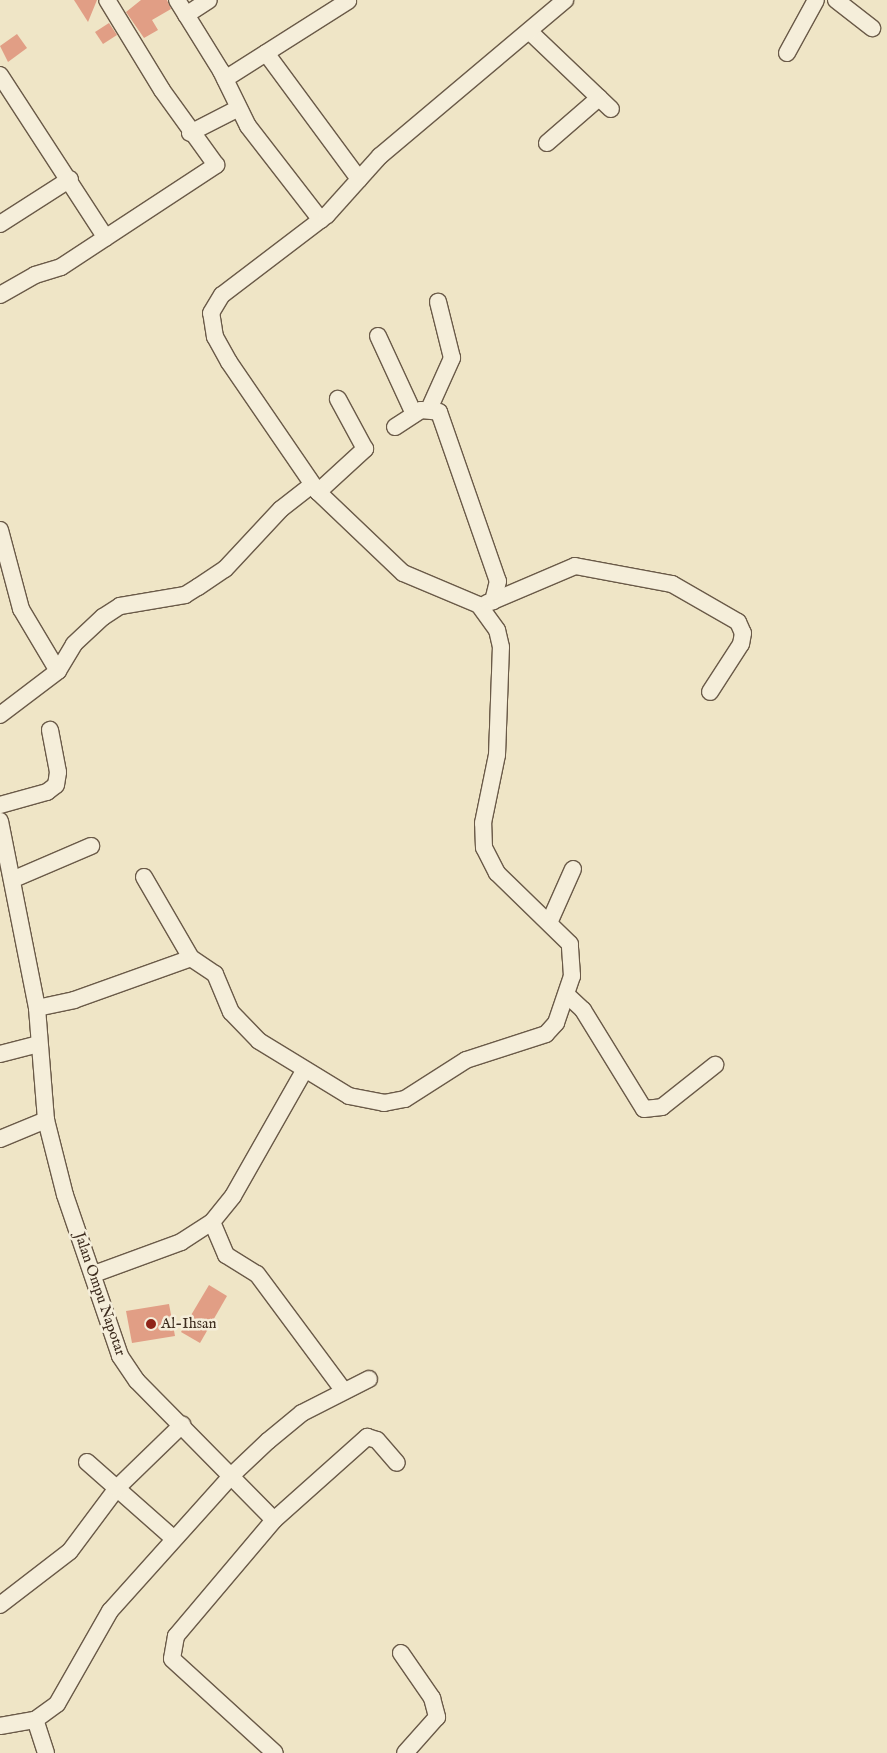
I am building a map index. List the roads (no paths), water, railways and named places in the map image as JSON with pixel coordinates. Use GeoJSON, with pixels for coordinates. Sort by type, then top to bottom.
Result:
{"type":"FeatureCollection","features":[{"type":"Feature","properties":{"kind":"street"},"geometry":{"type":"LineString","coordinates":[[0,295],[35,275],[61,268],[216,166],[190,133],[107,0]]}},
{"type":"Feature","properties":{"kind":"street"},"geometry":{"type":"LineString","coordinates":[[177,0],[225,79],[238,108],[321,220]]}},
{"type":"Feature","properties":{"kind":"street"},"geometry":{"type":"LineString","coordinates":[[186,15],[210,0]]}},
{"type":"Feature","properties":{"kind":"street"},"geometry":{"type":"LineString","coordinates":[[565,0],[380,156],[321,220],[222,294],[211,313],[215,337],[229,362],[315,488],[403,573],[486,603],[575,566],[672,584],[738,622],[743,632],[741,644],[710,692]]}},
{"type":"Feature","properties":{"kind":"street"},"geometry":{"type":"LineString","coordinates":[[787,53],[816,0]]}},
{"type":"Feature","properties":{"kind":"street"},"geometry":{"type":"LineString","coordinates":[[836,0],[872,28]]}},
{"type":"Feature","properties":{"kind":"street"},"geometry":{"type":"LineString","coordinates":[[225,79],[348,1]]}},
{"type":"Feature","properties":{"kind":"street"},"geometry":{"type":"LineString","coordinates":[[529,31],[605,103],[547,143]]}},
{"type":"Feature","properties":{"kind":"street"},"geometry":{"type":"LineString","coordinates":[[266,53],[359,179]]}},
{"type":"Feature","properties":{"kind":"street"},"geometry":{"type":"LineString","coordinates":[[0,75],[70,179],[106,238]]}},
{"type":"Feature","properties":{"kind":"street"},"geometry":{"type":"LineString","coordinates":[[190,133],[238,108]]}},
{"type":"Feature","properties":{"kind":"street"},"geometry":{"type":"LineString","coordinates":[[0,224],[70,179]]}},
{"type":"Feature","properties":{"kind":"street"},"geometry":{"type":"LineString","coordinates":[[430,407],[452,358],[438,302]]}},
{"type":"Feature","properties":{"kind":"street"},"geometry":{"type":"LineString","coordinates":[[378,336],[414,414]]}},
{"type":"Feature","properties":{"kind":"street"},"geometry":{"type":"LineString","coordinates":[[0,715],[58,671],[74,644],[103,617],[120,606],[185,595],[198,587],[225,569],[281,509],[315,488],[365,449],[338,399]]}},
{"type":"Feature","properties":{"kind":"street"},"geometry":{"type":"LineString","coordinates":[[396,427],[414,414],[430,407],[435,408],[442,420],[495,571],[498,589],[486,603]]}},
{"type":"Feature","properties":{"kind":"street"},"geometry":{"type":"LineString","coordinates":[[0,530],[21,609],[58,671]]}},
{"type":"Feature","properties":{"kind":"street"},"geometry":{"type":"LineString","coordinates":[[144,877],[191,958],[215,974],[240,1025],[304,1071],[370,1102],[405,1099],[466,1060],[546,1034],[556,1023],[567,995],[573,960],[570,944],[497,873],[484,848],[483,823],[496,770],[501,647],[497,630],[486,603]]}},
{"type":"Feature","properties":{"kind":"street"},"geometry":{"type":"LineString","coordinates":[[0,805],[47,792],[56,785],[58,772],[50,730]]}},
{"type":"Feature","properties":{"kind":"street","name":"Jalan Ompu Napotar"},"geometry":{"type":"LineString","coordinates":[[0,821],[14,879],[37,1008],[46,1120],[65,1195],[127,1368],[274,1520]]}},
{"type":"Feature","properties":{"kind":"street"},"geometry":{"type":"LineString","coordinates":[[14,879],[91,846]]}},
{"type":"Feature","properties":{"kind":"street"},"geometry":{"type":"LineString","coordinates":[[549,922],[573,870]]}},
{"type":"Feature","properties":{"kind":"street"},"geometry":{"type":"LineString","coordinates":[[37,1008],[74,1000],[191,958]]}},
{"type":"Feature","properties":{"kind":"street"},"geometry":{"type":"LineString","coordinates":[[567,995],[583,1010],[644,1109],[662,1107],[715,1065]]}},
{"type":"Feature","properties":{"kind":"street"},"geometry":{"type":"LineString","coordinates":[[0,1054],[39,1044]]}},
{"type":"Feature","properties":{"kind":"street"},"geometry":{"type":"LineString","coordinates":[[94,1274],[181,1242],[212,1222],[233,1196],[304,1071]]}},
{"type":"Feature","properties":{"kind":"street"},"geometry":{"type":"LineString","coordinates":[[0,1140],[46,1120]]}},
{"type":"Feature","properties":{"kind":"street"},"geometry":{"type":"LineString","coordinates":[[212,1222],[226,1255],[257,1274],[344,1390]]}},
{"type":"Feature","properties":{"kind":"street"},"geometry":{"type":"LineString","coordinates":[[0,1726],[35,1720],[57,1704],[110,1611],[232,1475],[302,1413],[344,1390],[369,1379]]}},
{"type":"Feature","properties":{"kind":"street"},"geometry":{"type":"LineString","coordinates":[[0,1605],[70,1551],[117,1488],[182,1425]]}},
{"type":"Feature","properties":{"kind":"street"},"geometry":{"type":"LineString","coordinates":[[275,1753],[182,1671],[172,1654],[176,1636],[274,1520],[367,1437],[377,1440],[398,1463]]}},
{"type":"Feature","properties":{"kind":"street"},"geometry":{"type":"LineString","coordinates":[[87,1462],[174,1539]]}},
{"type":"Feature","properties":{"kind":"street"},"geometry":{"type":"LineString","coordinates":[[401,1653],[432,1698],[437,1717],[405,1753]]}},
{"type":"Feature","properties":{"kind":"street"},"geometry":{"type":"LineString","coordinates":[[35,1720],[46,1753]]}},
{"type":"Feature","properties":{"kind":"place","name":"Al-Ihsan"},"geometry":{"type":"Point","coordinates":[151,1324]}}]}
